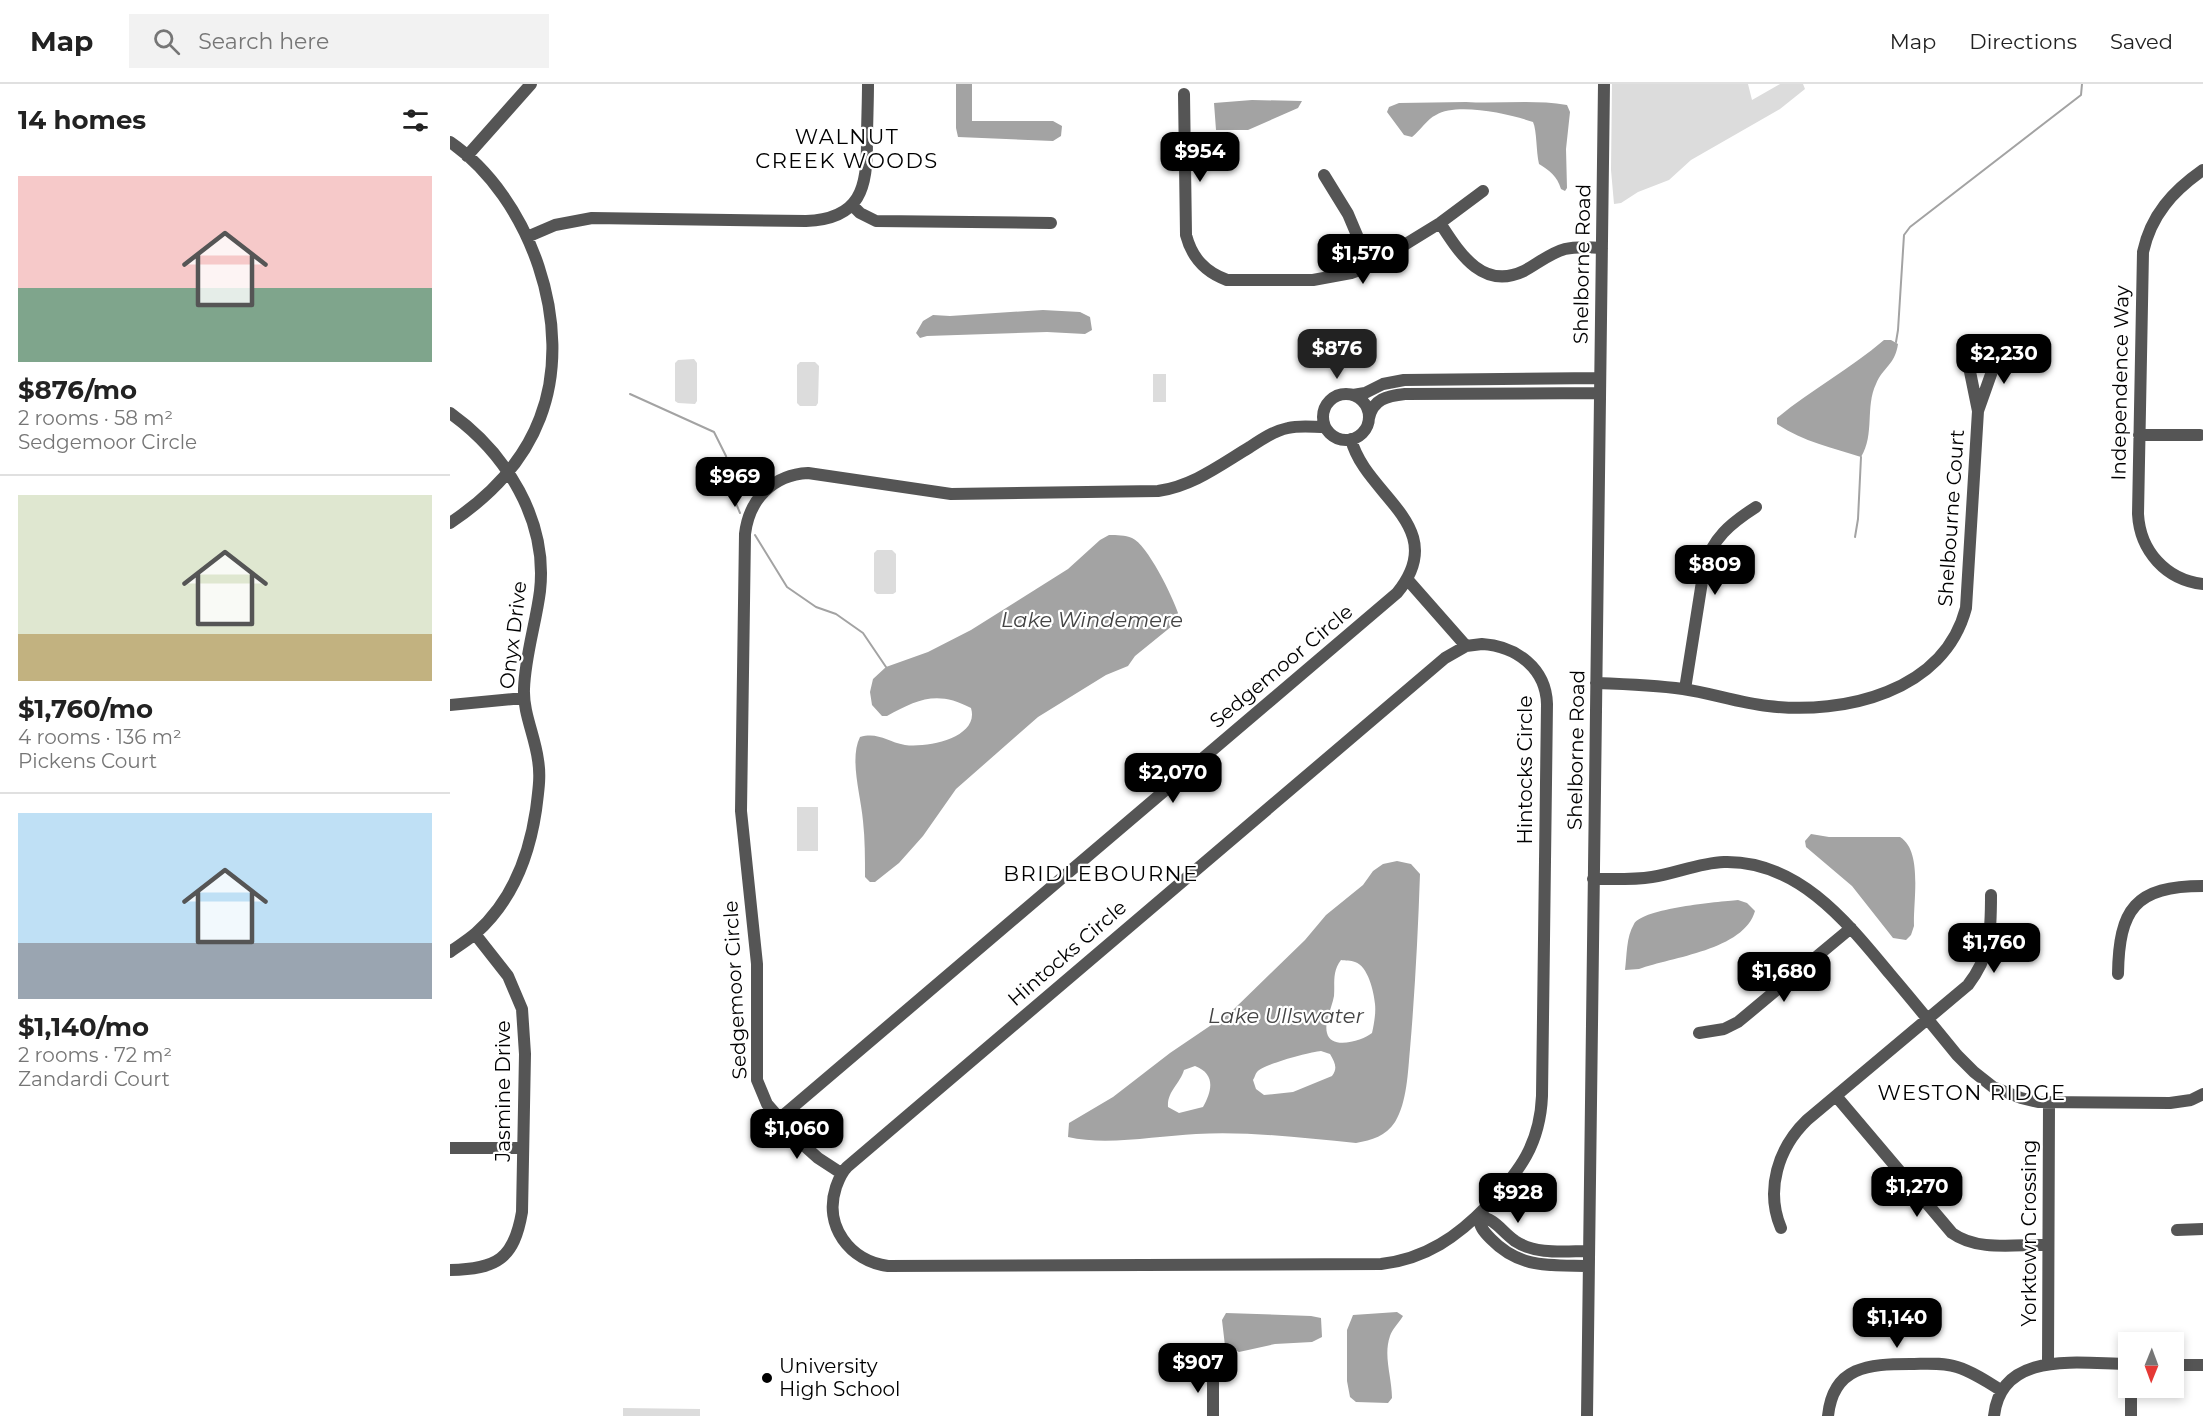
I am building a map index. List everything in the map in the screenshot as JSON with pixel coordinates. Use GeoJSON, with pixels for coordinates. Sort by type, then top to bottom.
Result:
{"type":"FeatureCollection","features":[{"type":"Feature","properties":{"kind":"street"},"geometry":{"type":"LineString","coordinates":[[467,156],[531,84]]}},
{"type":"Feature","properties":{"kind":"street"},"geometry":{"type":"LineString","coordinates":[[527,237],[555,225],[579,219],[814,221],[838,215],[852,205],[860,193],[866,174],[868,84]]}},
{"type":"Feature","properties":{"kind":"street","name":"Shelborne Road"},"geometry":{"type":"LineString","coordinates":[[1587,1416],[1604,84]]}},
{"type":"Feature","properties":{"kind":"street"},"geometry":{"type":"LineString","coordinates":[[1184,94],[1186,235],[1191,250],[1199,262],[1217,276],[1236,280],[1313,280],[1344,276],[1370,266],[1440,224],[1483,191]]}},
{"type":"Feature","properties":{"kind":"street"},"geometry":{"type":"LineString","coordinates":[[450,142],[467,156],[503,195],[527,237],[540,272],[548,304],[551,367],[541,417],[530,441],[509,473],[450,523]]}},
{"type":"Feature","properties":{"kind":"street","name":"Independence Way"},"geometry":{"type":"LineString","coordinates":[[2203,170],[2183,184],[2167,200],[2145,244],[2141,268],[2138,514],[2144,542],[2152,555],[2168,572],[2185,580],[2203,584]]}},
{"type":"Feature","properties":{"kind":"street"},"geometry":{"type":"LineString","coordinates":[[1324,176],[1348,214],[1370,266]]}},
{"type":"Feature","properties":{"kind":"street"},"geometry":{"type":"LineString","coordinates":[[852,205],[869,218],[885,222],[1051,223]]}},
{"type":"Feature","properties":{"kind":"street"},"geometry":{"type":"LineString","coordinates":[[1440,224],[1470,265],[1493,275],[1517,274],[1564,249],[1602,248]]}},
{"type":"Feature","properties":{"kind":"street","name":"Shelbourne Court"},"geometry":{"type":"LineString","coordinates":[[1596,683],[1684,689],[1764,706],[1815,708],[1850,703],[1883,693],[1918,676],[1934,664],[1955,638],[1966,608],[1978,411],[1967,357],[1971,348],[1980,344],[1992,349],[1996,359],[1978,411]]}},
{"type":"Feature","properties":{"kind":"street"},"geometry":{"type":"LineString","coordinates":[[1353,395],[1383,384],[1404,380],[1600,378]]}},
{"type":"Feature","properties":{"kind":"street"},"geometry":{"type":"LineString","coordinates":[[1369,417],[1363,401],[1347,393],[1335,396],[1326,404],[1323,415],[1325,427],[1329,432],[1339,439],[1351,439],[1365,429],[1369,417],[1372,406],[1376,402],[1405,394],[1600,393]]}},
{"type":"Feature","properties":{"kind":"street","name":"Onyx Drive"},"geometry":{"type":"LineString","coordinates":[[450,413],[481,440],[509,473],[529,512],[538,541],[541,562],[540,592],[524,683],[524,698],[539,766],[539,786],[532,832],[522,866],[512,888],[496,912],[475,934],[450,952]]}},
{"type":"Feature","properties":{"kind":"street","name":"Sedgemoor Circle"},"geometry":{"type":"LineString","coordinates":[[1325,427],[1295,427],[1281,430],[1199,479],[1175,488],[1158,491],[951,494],[808,473],[785,477],[770,486],[756,500],[749,514],[745,534],[741,811],[757,964],[757,1080],[767,1104],[780,1118],[1392,598],[1407,579],[1414,555],[1413,538],[1401,512],[1357,459],[1351,439]]}},
{"type":"Feature","properties":{"kind":"street"},"geometry":{"type":"LineString","coordinates":[[2139,435],[2200,435]]}},
{"type":"Feature","properties":{"kind":"street"},"geometry":{"type":"LineString","coordinates":[[1684,689],[1704,569],[1709,553],[1730,524],[1756,507]]}},
{"type":"Feature","properties":{"kind":"street"},"geometry":{"type":"LineString","coordinates":[[1407,579],[1466,646]]}},
{"type":"Feature","properties":{"kind":"street","name":"Hintocks Circle"},"geometry":{"type":"LineString","coordinates":[[1491,645],[1521,656],[1535,669],[1543,681],[1547,704],[1540,1118],[1533,1143],[1520,1169],[1478,1215],[1462,1230],[1436,1248],[1406,1260],[1381,1264],[888,1266],[861,1258],[847,1247],[840,1236],[832,1208],[841,1173],[1445,658],[1466,646],[1491,645]]}},
{"type":"Feature","properties":{"kind":"street"},"geometry":{"type":"LineString","coordinates":[[450,705],[524,698]]}},
{"type":"Feature","properties":{"kind":"street"},"geometry":{"type":"LineString","coordinates":[[1593,879],[1652,877],[1706,863],[1725,862],[1761,866],[1778,872],[1808,889],[1851,928],[1961,1059],[1993,1087],[2021,1098],[2049,1103],[2170,1103],[2191,1100],[2203,1094]]}},
{"type":"Feature","properties":{"kind":"street"},"geometry":{"type":"LineString","coordinates":[[2118,974],[2121,934],[2128,916],[2138,904],[2165,888],[2203,886]]}},
{"type":"Feature","properties":{"kind":"street"},"geometry":{"type":"LineString","coordinates":[[1781,1228],[1775,1215],[1774,1184],[1780,1162],[1790,1142],[1801,1126],[1961,992],[1981,966],[1990,938],[1991,896]]}},
{"type":"Feature","properties":{"kind":"street"},"geometry":{"type":"LineString","coordinates":[[1699,1033],[1724,1029],[1738,1022],[1851,928]]}},
{"type":"Feature","properties":{"kind":"street","name":"Jasmine Drive"},"geometry":{"type":"LineString","coordinates":[[450,1270],[476,1269],[491,1264],[503,1256],[512,1246],[518,1234],[522,1212],[525,1054],[522,1009],[513,984],[503,967],[475,934]]}},
{"type":"Feature","properties":{"kind":"street"},"geometry":{"type":"LineString","coordinates":[[1836,1096],[1952,1233],[1962,1240],[1976,1244],[2048,1245]]}},
{"type":"Feature","properties":{"kind":"street","name":"Yorktown Crossing"},"geometry":{"type":"LineString","coordinates":[[2048,1364],[2049,1103]]}},
{"type":"Feature","properties":{"kind":"street"},"geometry":{"type":"LineString","coordinates":[[780,1118],[804,1147],[841,1173]]}},
{"type":"Feature","properties":{"kind":"street"},"geometry":{"type":"LineString","coordinates":[[450,1148],[522,1148]]}},
{"type":"Feature","properties":{"kind":"street"},"geometry":{"type":"LineString","coordinates":[[1588,1266],[1544,1265],[1523,1261],[1497,1246],[1480,1228],[1478,1215],[1490,1218],[1516,1242],[1527,1247],[1547,1251],[1589,1251]]}},
{"type":"Feature","properties":{"kind":"street"},"geometry":{"type":"LineString","coordinates":[[2177,1230],[2203,1229]]}},
{"type":"Feature","properties":{"kind":"street"},"geometry":{"type":"LineString","coordinates":[[1994,1416],[2001,1391],[2022,1372],[2048,1364],[2118,1364]]}},
{"type":"Feature","properties":{"kind":"street"},"geometry":{"type":"LineString","coordinates":[[1828,1416],[1833,1393],[1839,1384],[1856,1370],[1873,1365],[1953,1365],[1968,1371],[2001,1391]]}},
{"type":"Feature","properties":{"kind":"street"},"geometry":{"type":"LineString","coordinates":[[2184,1365],[2203,1365]]}},
{"type":"Feature","properties":{"kind":"street"},"geometry":{"type":"LineString","coordinates":[[1213,1416],[1214,1372]]}},
{"type":"Feature","properties":{"kind":"street"},"geometry":{"type":"LineString","coordinates":[[2131,1398],[2131,1416]]}},
{"type":"Feature","properties":{"kind":"shaded area"},"geometry":{"type":"Polygon","coordinates":[[[1612,84],[1748,84],[1752,100],[1780,84],[1803,84],[1805,89],[1780,109],[1691,160],[1669,180],[1638,192],[1621,203],[1614,204],[1611,170],[1612,84]]]}},
{"type":"Feature","properties":{"kind":"shaded area"},"geometry":{"type":"Polygon","coordinates":[[[694,359],[697,363],[697,401],[695,404],[678,403],[675,401],[675,363],[678,360],[694,359]]]}},
{"type":"Feature","properties":{"kind":"shaded area"},"geometry":{"type":"Polygon","coordinates":[[[800,362],[815,362],[819,366],[816,406],[800,406],[797,403],[797,365],[800,362]]]}},
{"type":"Feature","properties":{"kind":"shaded area"},"geometry":{"type":"Polygon","coordinates":[[[1153,374],[1166,374],[1166,402],[1153,402],[1153,374]]]}},
{"type":"Feature","properties":{"kind":"shaded area"},"geometry":{"type":"Polygon","coordinates":[[[877,550],[892,550],[896,554],[896,592],[893,594],[877,594],[874,591],[874,553],[877,550]]]}},
{"type":"Feature","properties":{"kind":"shaded area"},"geometry":{"type":"Polygon","coordinates":[[[797,807],[818,807],[818,851],[797,851],[797,807]]]}},
{"type":"Feature","properties":{"kind":"shaded area"},"geometry":{"type":"Polygon","coordinates":[[[623,1408],[700,1409],[700,1416],[623,1416],[623,1408]]]}},
{"type":"Feature","properties":{"kind":"water"},"geometry":{"type":"Polygon","coordinates":[[[956,84],[972,84],[972,121],[1053,121],[1062,126],[1061,136],[1053,141],[958,137],[956,84]]]}},
{"type":"Feature","properties":{"kind":"water"},"geometry":{"type":"Polygon","coordinates":[[[1252,100],[1302,101],[1298,108],[1248,130],[1216,130],[1214,103],[1252,100]]]}},
{"type":"Feature","properties":{"kind":"water"},"geometry":{"type":"Polygon","coordinates":[[[1542,102],[1567,105],[1570,112],[1566,149],[1567,188],[1565,191],[1561,189],[1553,174],[1539,164],[1533,122],[1498,113],[1457,109],[1445,111],[1433,117],[1412,137],[1404,135],[1387,112],[1389,107],[1399,103],[1542,102]]]}},
{"type":"Feature","properties":{"kind":"water"},"geometry":{"type":"Polygon","coordinates":[[[1043,310],[1080,312],[1090,317],[1092,330],[1085,334],[1047,332],[920,338],[916,333],[923,321],[933,315],[1043,310]]]}},
{"type":"Feature","properties":{"kind":"water"},"geometry":{"type":"Polygon","coordinates":[[[1884,340],[1891,340],[1898,344],[1892,361],[1879,378],[1873,393],[1868,439],[1861,457],[1807,440],[1777,424],[1777,418],[1884,340]]]}},
{"type":"Feature","properties":{"kind":"water","name":"Lake Windemere"},"geometry":{"type":"Polygon","coordinates":[[[1109,535],[1132,538],[1152,560],[1178,613],[1172,626],[1135,656],[1128,666],[1106,675],[1038,717],[956,789],[923,836],[899,863],[875,882],[870,882],[865,877],[864,828],[856,767],[860,737],[873,736],[915,746],[938,743],[960,734],[968,727],[972,718],[971,708],[959,702],[938,698],[918,701],[887,716],[882,716],[872,705],[870,692],[873,679],[886,667],[928,652],[971,630],[1068,569],[1100,540],[1109,535]]]}},
{"type":"Feature","properties":{"kind":"water"},"geometry":{"type":"Polygon","coordinates":[[[1811,834],[1829,837],[1900,837],[1907,844],[1912,853],[1915,891],[1914,926],[1911,935],[1906,940],[1893,938],[1852,886],[1806,847],[1805,841],[1811,834]]]}},
{"type":"Feature","properties":{"kind":"water","name":"Lake Ullswater"},"geometry":{"type":"Polygon","coordinates":[[[1397,861],[1411,864],[1420,874],[1408,1077],[1399,1114],[1387,1131],[1373,1139],[1356,1143],[1236,1133],[1115,1141],[1068,1137],[1069,1123],[1113,1097],[1170,1053],[1232,1011],[1305,940],[1326,915],[1363,885],[1373,871],[1383,864],[1397,861]],[[1341,960],[1335,973],[1334,996],[1326,1029],[1330,1038],[1341,1043],[1355,1041],[1372,1033],[1375,1007],[1372,986],[1360,964],[1341,960]],[[1321,1051],[1268,1065],[1256,1073],[1253,1080],[1256,1089],[1264,1095],[1293,1092],[1332,1076],[1335,1070],[1330,1054],[1321,1051]],[[1195,1066],[1184,1070],[1168,1101],[1168,1107],[1179,1113],[1203,1107],[1210,1089],[1209,1078],[1202,1069],[1195,1066]]]}},
{"type":"Feature","properties":{"kind":"water"},"geometry":{"type":"Polygon","coordinates":[[[1738,900],[1747,903],[1755,911],[1748,924],[1737,935],[1705,950],[1639,969],[1625,970],[1630,935],[1634,924],[1640,918],[1682,907],[1738,900]]]}},
{"type":"Feature","properties":{"kind":"water"},"geometry":{"type":"Polygon","coordinates":[[[1397,1312],[1403,1316],[1391,1333],[1387,1351],[1392,1398],[1388,1403],[1356,1402],[1350,1397],[1347,1381],[1347,1330],[1353,1315],[1397,1312]]]}},
{"type":"Feature","properties":{"kind":"water"},"geometry":{"type":"Polygon","coordinates":[[[1226,1313],[1321,1318],[1322,1337],[1312,1342],[1275,1344],[1239,1352],[1225,1346],[1222,1320],[1226,1313]]]}},
{"type":"Feature","properties":{"kind":"waterway"},"geometry":{"type":"LineString","coordinates":[[1896,342],[1904,235],[1910,227],[2081,95],[2082,84]]}},
{"type":"Feature","properties":{"kind":"waterway"},"geometry":{"type":"LineString","coordinates":[[630,394],[714,432],[726,456],[735,501],[740,513]]}},
{"type":"Feature","properties":{"kind":"waterway"},"geometry":{"type":"LineString","coordinates":[[1855,537],[1861,457]]}},
{"type":"Feature","properties":{"kind":"waterway"},"geometry":{"type":"LineString","coordinates":[[755,535],[787,587],[816,607],[836,614],[863,633],[886,667]]}},
{"type":"Feature","properties":{"kind":"place","name":"University High School"},"geometry":{"type":"Point","coordinates":[767,1378]}},
{"type":"Feature","properties":{"kind":"district","name":"WALNUT CREEK WOODS"},"geometry":{"type":"Point","coordinates":[847,149]}},
{"type":"Feature","properties":{"kind":"district","name":"BRIDLEBOURNE"},"geometry":{"type":"Point","coordinates":[1101,874]}},
{"type":"Feature","properties":{"kind":"district","name":"WESTON RIDGE"},"geometry":{"type":"Point","coordinates":[1972,1093]}}]}
